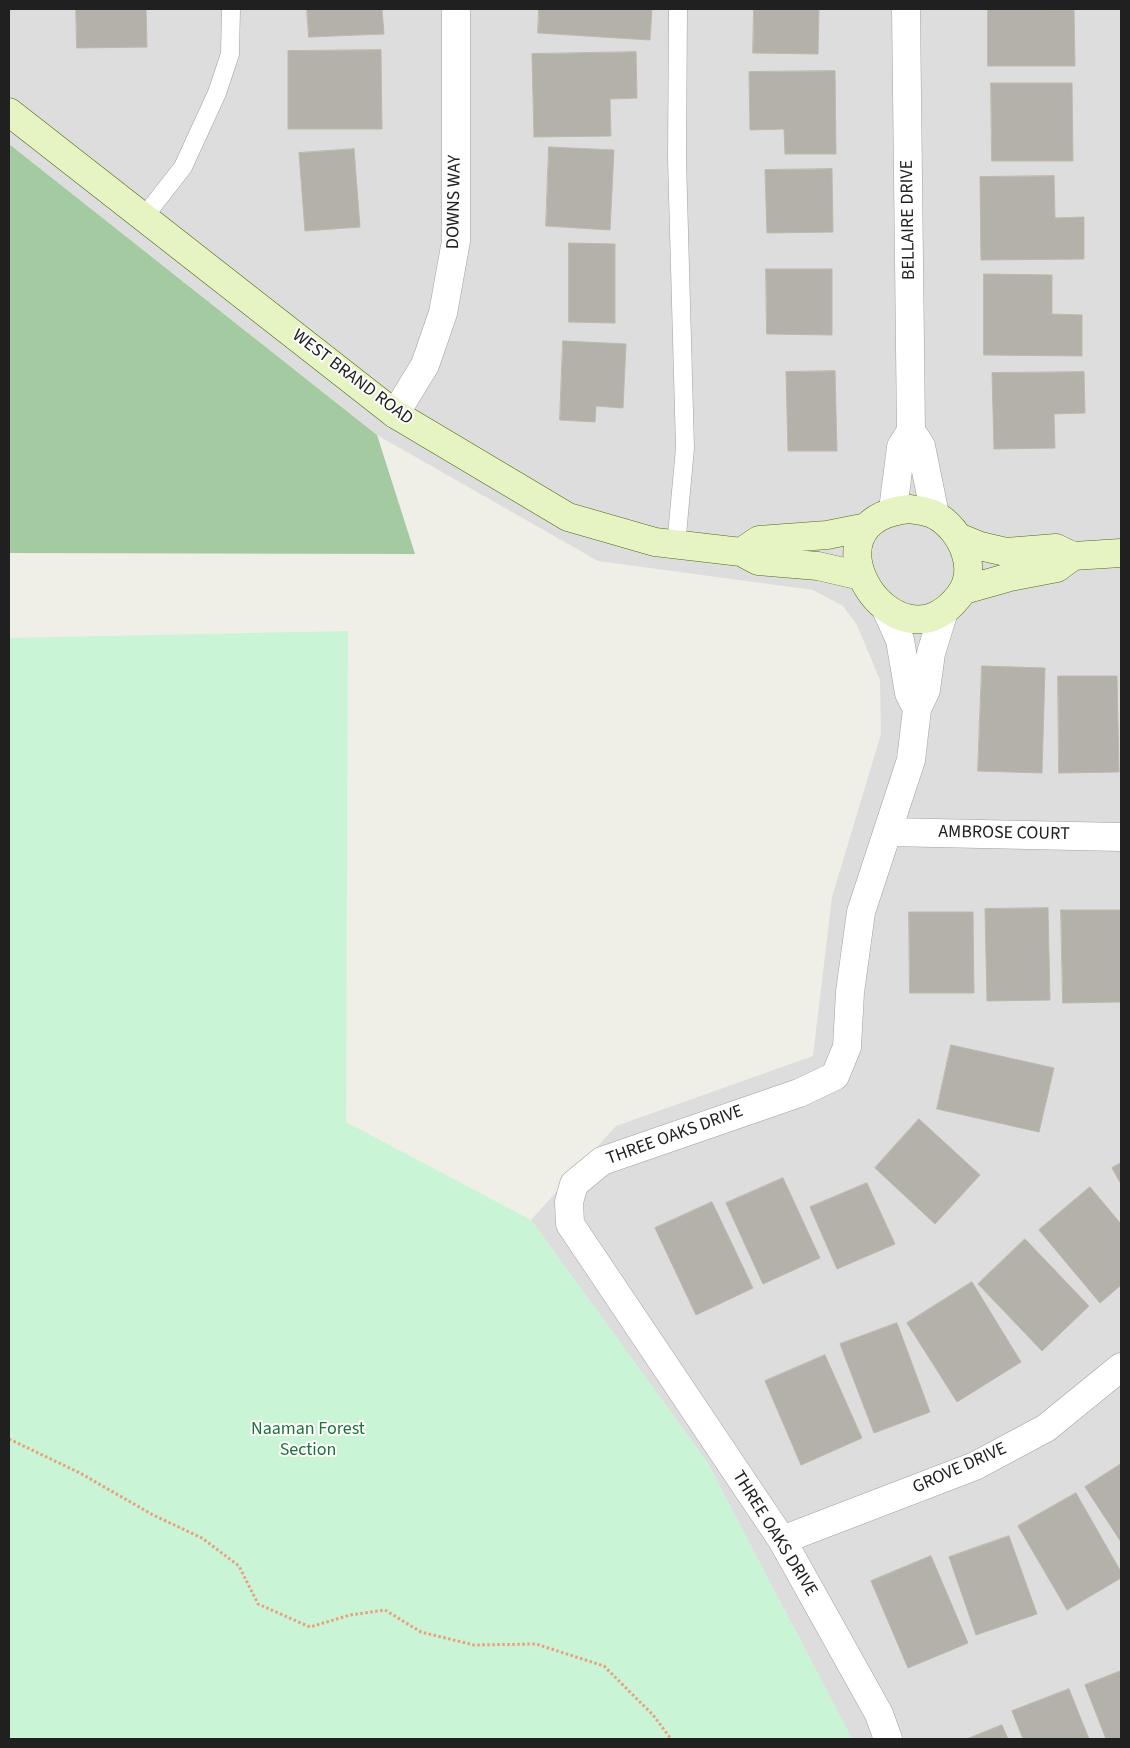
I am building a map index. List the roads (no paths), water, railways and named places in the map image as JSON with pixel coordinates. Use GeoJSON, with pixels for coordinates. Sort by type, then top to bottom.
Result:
{"type":"FeatureCollection","features":[{"type":"Feature","properties":{"kind":"street","name":"DOWNS WAY"},"geometry":{"type":"LineString","coordinates":[[395,414],[425,365],[443,313],[456,241],[456,9]]}},
{"type":"Feature","properties":{"kind":"street","name":"BELLAIRE DRIVE"},"geometry":{"type":"LineString","coordinates":[[906,9],[911,431],[921,446],[935,515]]}},
{"type":"Feature","properties":{"kind":"street","name":"WEST BRAND ROAD"},"geometry":{"type":"LineString","coordinates":[[9,112],[395,414],[568,517],[655,542],[676,546],[741,552],[758,561],[818,566],[861,576]]}},
{"type":"Feature","properties":{"kind":"street","name":"BELLAIRE DRIVE"},"geometry":{"type":"LineString","coordinates":[[893,510],[900,446],[911,431]]}},
{"type":"Feature","properties":{"kind":"street"},"geometry":{"type":"LineString","coordinates":[[909,509],[935,515],[958,537],[966,552],[968,565],[964,590],[954,604],[930,618],[914,620],[900,617],[886,609],[874,598],[861,576],[857,562],[859,539],[867,527],[893,510],[909,509]]}},
{"type":"Feature","properties":{"kind":"street"},"geometry":{"type":"LineString","coordinates":[[741,552],[760,540],[827,535],[867,527]]}},
{"type":"Feature","properties":{"kind":"street"},"geometry":{"type":"LineString","coordinates":[[958,537],[980,546],[1006,552],[1056,548],[1073,556],[1121,553]]}},
{"type":"Feature","properties":{"kind":"street"},"geometry":{"type":"LineString","coordinates":[[964,590],[1010,577],[1058,568],[1073,556]]}},
{"type":"Feature","properties":{"kind":"street"},"geometry":{"type":"LineString","coordinates":[[886,609],[900,640],[909,693],[918,709]]}},
{"type":"Feature","properties":{"kind":"street","name":"THREE OAKS DRIVE"},"geometry":{"type":"LineString","coordinates":[[888,1739],[878,1714],[782,1540],[570,1224],[569,1202],[574,1184],[602,1161],[799,1093],[836,1076],[848,1047],[850,992],[861,912],[911,760],[918,709],[926,690],[930,653],[944,611]]}},
{"type":"Feature","properties":{"kind":"street","name":"AMBROSE COURT"},"geometry":{"type":"LineString","coordinates":[[888,832],[1121,837]]}},
{"type":"Feature","properties":{"kind":"street","name":"GROVE DRIVE"},"geometry":{"type":"LineString","coordinates":[[782,1540],[975,1466],[1046,1428],[1121,1367]]}},
{"type":"Feature","properties":{"kind":"lane"},"geometry":{"type":"LineString","coordinates":[[144,217],[183,168],[214,102],[230,54],[231,9]]}},
{"type":"Feature","properties":{"kind":"lane"},"geometry":{"type":"LineString","coordinates":[[676,546],[684,448],[677,159],[678,9]]}},
{"type":"Feature","properties":{"kind":"park label","name":"Naaman Forest Section"},"geometry":{"type":"Point","coordinates":[308,1440]}}]}
